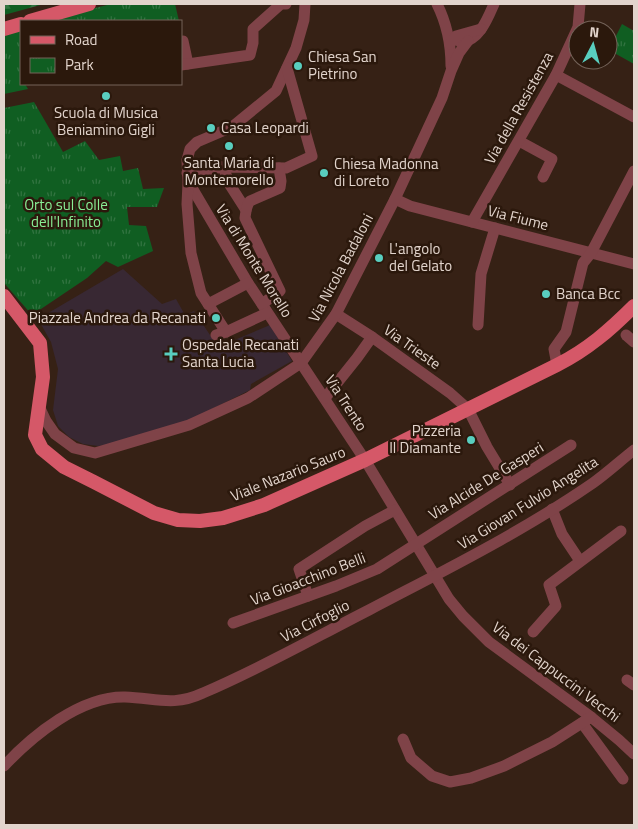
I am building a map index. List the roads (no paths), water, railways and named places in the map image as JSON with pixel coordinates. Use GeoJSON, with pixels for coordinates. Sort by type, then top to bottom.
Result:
{"type":"FeatureCollection","features":[{"type":"Feature","properties":{"kind":"main road"},"geometry":{"type":"LineString","coordinates":[[33,20],[89,4]]}},
{"type":"Feature","properties":{"kind":"main road"},"geometry":{"type":"LineString","coordinates":[[4,29],[20,24]]}},
{"type":"Feature","properties":{"kind":"main road","name":"Viale Nazario Sauro"},"geometry":{"type":"LineString","coordinates":[[4,296],[40,343],[43,377],[34,435],[42,449],[64,466],[154,513],[178,520],[200,521],[223,518],[264,505],[365,460],[557,365],[595,342],[634,306]]}},
{"type":"Feature","properties":{"kind":"street"},"geometry":{"type":"LineString","coordinates":[[183,41],[184,65],[250,55],[253,43],[253,29],[281,4],[286,4]]}},
{"type":"Feature","properties":{"kind":"street"},"geometry":{"type":"LineString","coordinates":[[279,168],[280,188],[250,201],[247,205],[245,218],[280,291],[264,308],[221,334],[201,293],[190,253],[186,204],[187,160],[190,149],[197,142],[232,127],[276,91],[287,68],[304,20],[305,4]]}},
{"type":"Feature","properties":{"kind":"street","name":"Via Nicola Badaloni"},"geometry":{"type":"LineString","coordinates":[[437,4],[446,26],[450,44],[451,71]]}},
{"type":"Feature","properties":{"kind":"street"},"geometry":{"type":"LineString","coordinates":[[450,44],[456,36],[482,29],[494,4]]}},
{"type":"Feature","properties":{"kind":"street","name":"Via della Resistenza"},"geometry":{"type":"LineString","coordinates":[[472,222],[556,75],[578,27],[580,4]]}},
{"type":"Feature","properties":{"kind":"street","name":"Via Nicola Badaloni"},"geometry":{"type":"LineString","coordinates":[[39,406],[55,434],[74,448],[95,453],[190,425],[248,398],[301,363],[336,314],[395,199],[442,98],[459,54],[468,42],[482,29]]}},
{"type":"Feature","properties":{"kind":"street"},"geometry":{"type":"LineString","coordinates":[[450,44],[468,42]]}},
{"type":"Feature","properties":{"kind":"street"},"geometry":{"type":"LineString","coordinates":[[188,177],[223,167],[279,168],[293,165],[312,156],[287,68]]}},
{"type":"Feature","properties":{"kind":"street"},"geometry":{"type":"LineString","coordinates":[[556,75],[634,117]]}},
{"type":"Feature","properties":{"kind":"street"},"geometry":{"type":"LineString","coordinates":[[519,141],[552,159],[543,176]]}},
{"type":"Feature","properties":{"kind":"street"},"geometry":{"type":"LineString","coordinates":[[223,167],[230,185],[246,210]]}},
{"type":"Feature","properties":{"kind":"street"},"geometry":{"type":"LineString","coordinates":[[557,365],[554,349],[566,332],[583,263],[591,253],[634,171]]}},
{"type":"Feature","properties":{"kind":"street","name":"Via di Monte Morello"},"geometry":{"type":"LineString","coordinates":[[188,177],[248,283],[301,363]]}},
{"type":"Feature","properties":{"kind":"street","name":"Via Fiume"},"geometry":{"type":"LineString","coordinates":[[395,199],[410,206],[634,264]]}},
{"type":"Feature","properties":{"kind":"street"},"geometry":{"type":"LineString","coordinates":[[478,325],[481,274],[494,228]]}},
{"type":"Feature","properties":{"kind":"street"},"geometry":{"type":"LineString","coordinates":[[208,304],[248,283]]}},
{"type":"Feature","properties":{"kind":"street","name":"Via Trieste"},"geometry":{"type":"LineString","coordinates":[[336,314],[372,337],[450,393],[468,409]]}},
{"type":"Feature","properties":{"kind":"street"},"geometry":{"type":"LineString","coordinates":[[325,398],[358,358],[372,337]]}},
{"type":"Feature","properties":{"kind":"street","name":"Via Trento"},"geometry":{"type":"LineString","coordinates":[[301,363],[365,460]]}},
{"type":"Feature","properties":{"kind":"street"},"geometry":{"type":"LineString","coordinates":[[468,409],[487,447],[510,485]]}},
{"type":"Feature","properties":{"kind":"street","name":"Via Alcide De Gasperi"},"geometry":{"type":"LineString","coordinates":[[416,543],[571,445]]}},
{"type":"Feature","properties":{"kind":"street","name":"Via Giovan Fulvio Angelita"},"geometry":{"type":"LineString","coordinates":[[436,576],[504,539],[594,483],[634,450]]}},
{"type":"Feature","properties":{"kind":"street","name":"Via dei Cappuccini Vecchi"},"geometry":{"type":"LineString","coordinates":[[365,460],[449,599],[463,616],[489,642],[586,720],[620,740],[634,754]]}},
{"type":"Feature","properties":{"kind":"street"},"geometry":{"type":"LineString","coordinates":[[552,509],[562,534],[580,562]]}},
{"type":"Feature","properties":{"kind":"street"},"geometry":{"type":"LineString","coordinates":[[308,596],[299,569],[395,510]]}},
{"type":"Feature","properties":{"kind":"street"},"geometry":{"type":"LineString","coordinates":[[533,632],[556,606],[549,585],[621,531]]}},
{"type":"Feature","properties":{"kind":"street","name":"Via Gioacchino Belli"},"geometry":{"type":"LineString","coordinates":[[233,623],[362,576],[384,565],[416,543]]}},
{"type":"Feature","properties":{"kind":"street","name":"Via Cirfoglio"},"geometry":{"type":"LineString","coordinates":[[4,766],[36,737],[80,706],[105,698],[126,697],[173,702],[187,700],[436,576]]}},
{"type":"Feature","properties":{"kind":"street"},"geometry":{"type":"LineString","coordinates":[[403,739],[411,758],[432,776],[450,782],[471,778],[504,766],[552,742],[586,720],[623,779]]}},
{"type":"Feature","properties":{"kind":"place","name":"Chiesa San Pietrino"},"geometry":{"type":"Point","coordinates":[298,66]}},
{"type":"Feature","properties":{"kind":"place","name":"Scuola di Musica Beniamino Gigli"},"geometry":{"type":"Point","coordinates":[106,96]}},
{"type":"Feature","properties":{"kind":"place","name":"Casa Leopardi"},"geometry":{"type":"Point","coordinates":[211,128]}},
{"type":"Feature","properties":{"kind":"place","name":"Santa Maria di Montemorello"},"geometry":{"type":"Point","coordinates":[229,146]}},
{"type":"Feature","properties":{"kind":"place","name":"Chiesa Madonna di Loreto"},"geometry":{"type":"Point","coordinates":[324,173]}},
{"type":"Feature","properties":{"kind":"place","name":"L'angolo del Gelato"},"geometry":{"type":"Point","coordinates":[379,258]}},
{"type":"Feature","properties":{"kind":"place","name":"Banca Bcc"},"geometry":{"type":"Point","coordinates":[546,294]}},
{"type":"Feature","properties":{"kind":"place","name":"Piazzale Andrea da Recanati"},"geometry":{"type":"Point","coordinates":[216,318]}},
{"type":"Feature","properties":{"kind":"place","name":"Ospedale Recanati Santa Lucia"},"geometry":{"type":"Point","coordinates":[171,354]}},
{"type":"Feature","properties":{"kind":"place","name":"Pizzeria Il Diamante"},"geometry":{"type":"Point","coordinates":[471,440]}},
{"type":"Feature","properties":{"kind":"park label","name":"Orto sul Colle dell'Infinito"},"geometry":{"type":"Point","coordinates":[66,214]}}]}
